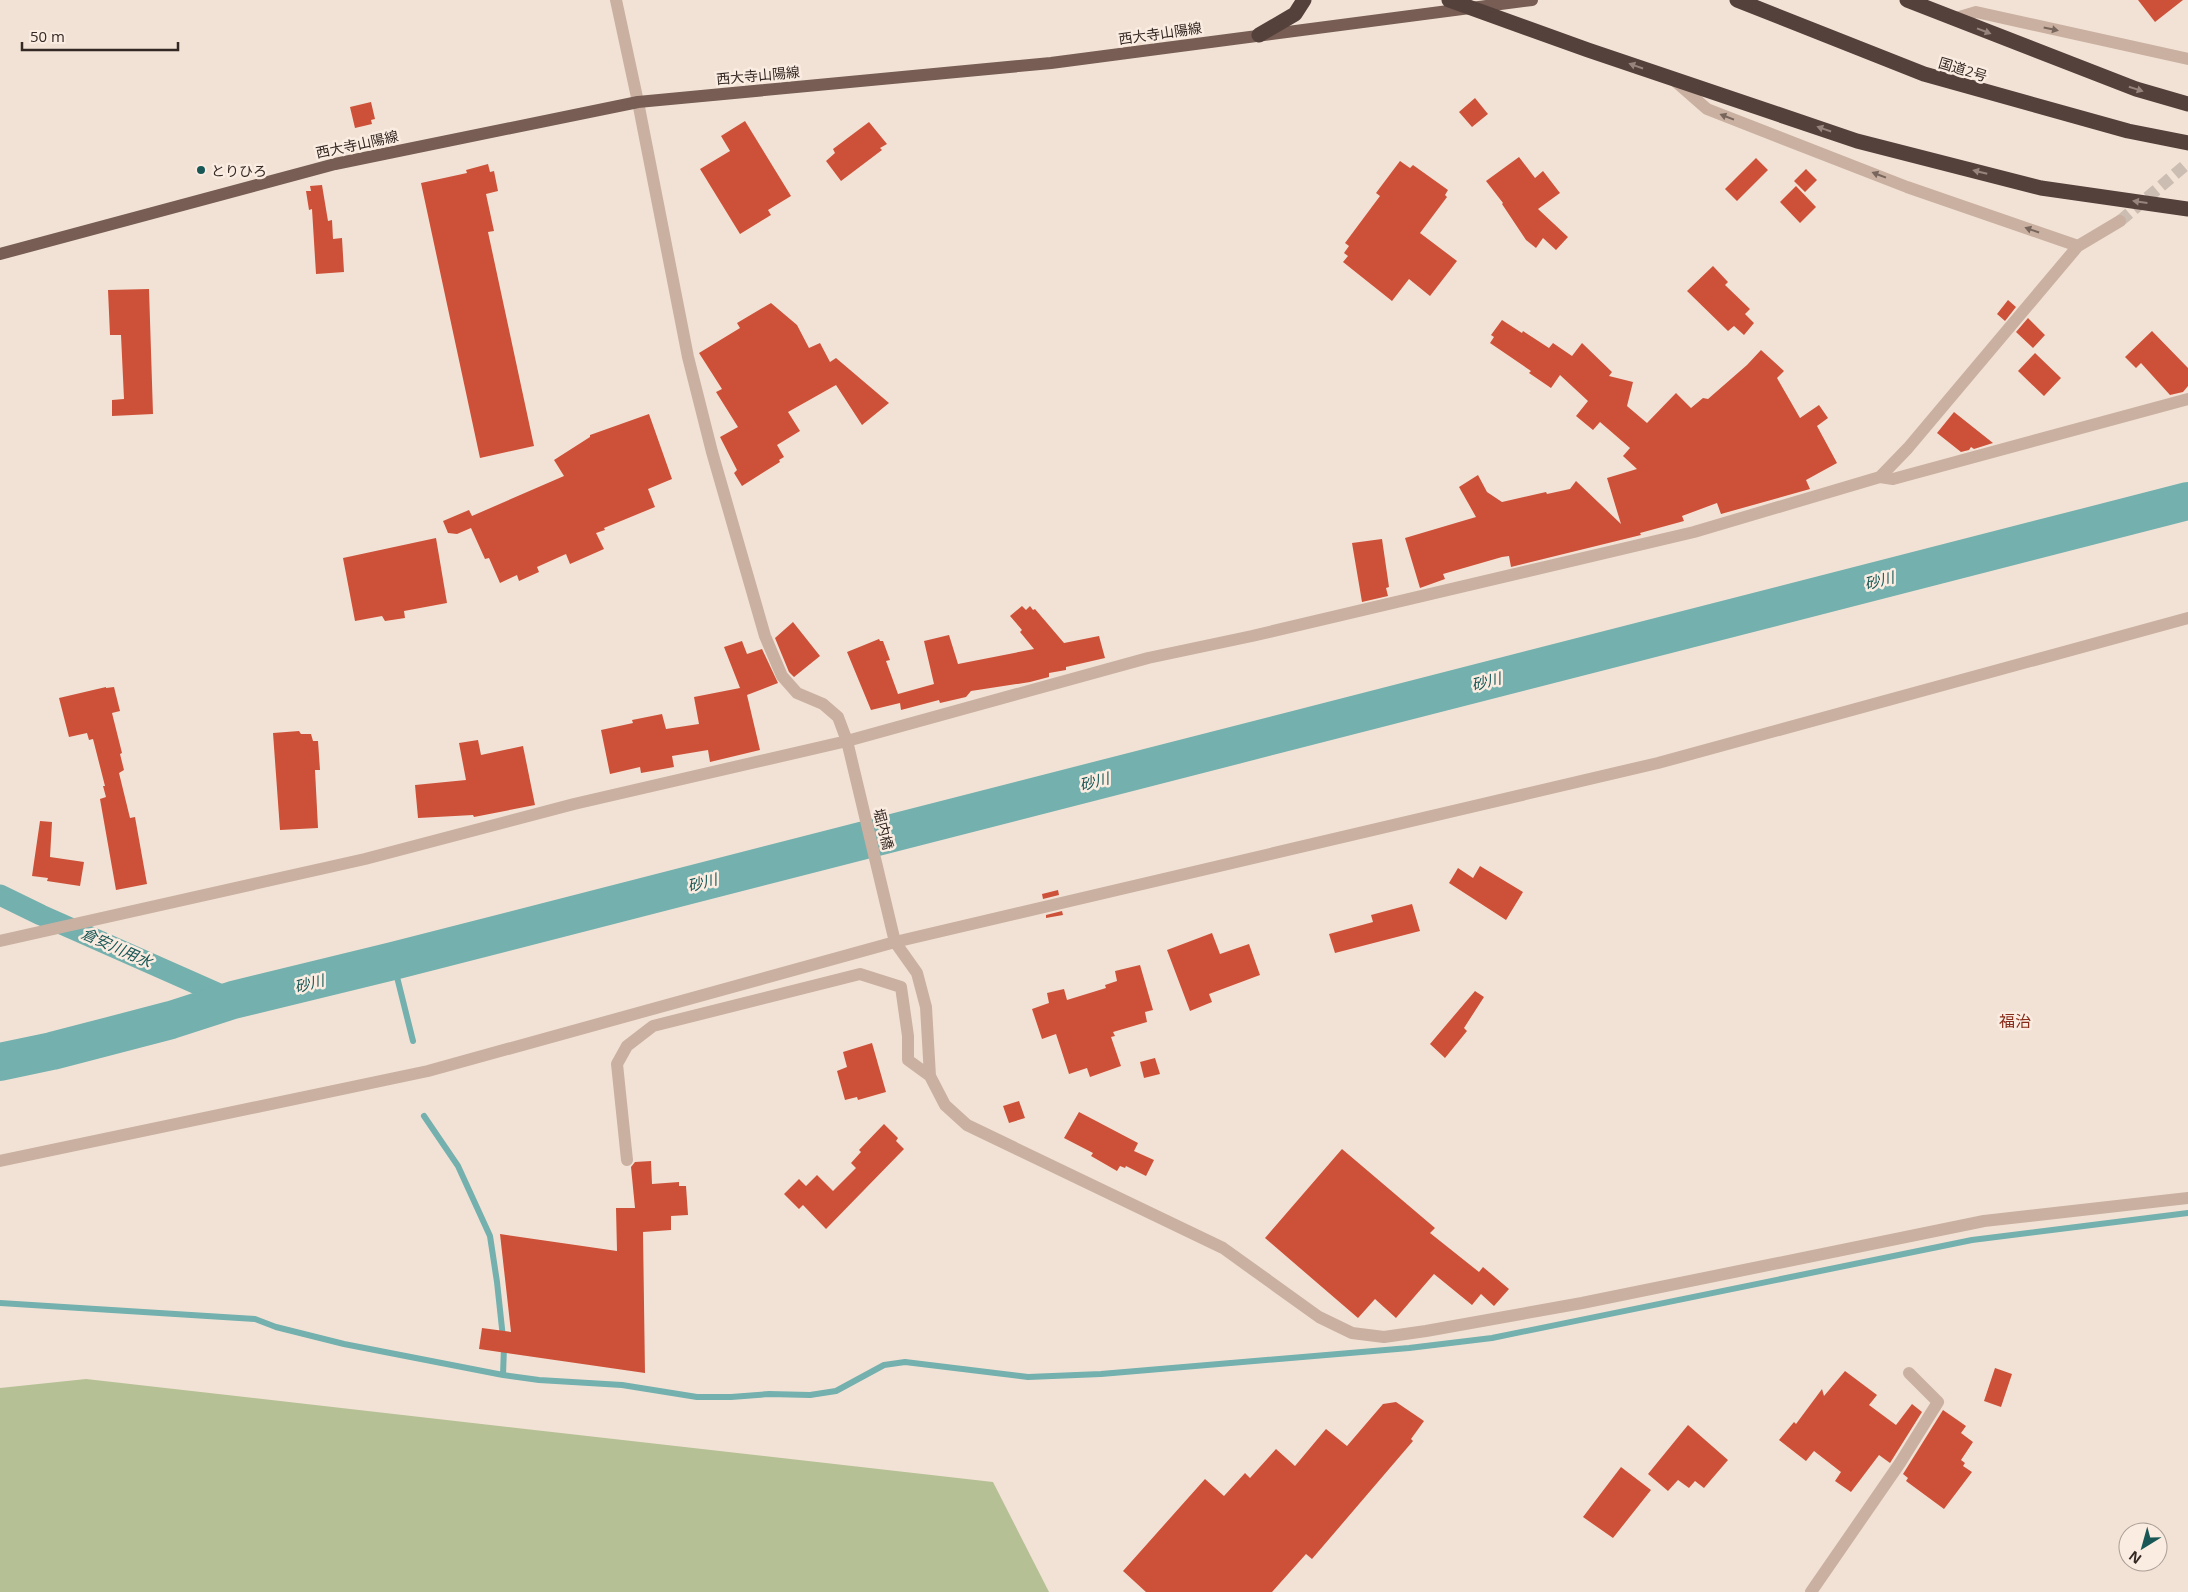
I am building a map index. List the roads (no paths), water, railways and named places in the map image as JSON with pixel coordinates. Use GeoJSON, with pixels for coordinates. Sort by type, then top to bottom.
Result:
{"type":"FeatureCollection","features":[{"type":"Feature","properties":{"kind":"highway"},"geometry":{"type":"LineString","coordinates":[[1259,35],[1295,14],[1304,0]]}},
{"type":"Feature","properties":{"kind":"highway"},"geometry":{"type":"LineString","coordinates":[[1449,0],[1467,8],[1857,141],[2042,188],[2188,209]]}},
{"type":"Feature","properties":{"kind":"highway","name":"国道2号"},"geometry":{"type":"LineString","coordinates":[[1737,0],[1924,74],[2128,131],[2188,143]]}},
{"type":"Feature","properties":{"kind":"highway"},"geometry":{"type":"LineString","coordinates":[[1912,1],[1953,19],[2136,89],[2188,104]]}},
{"type":"Feature","properties":{"kind":"main road","name":"西大寺山陽線"},"geometry":{"type":"LineString","coordinates":[[0,254],[335,164],[638,102],[1051,62],[1532,0]]}},
{"type":"Feature","properties":{"kind":"street","name":"堀内橋"},"geometry":{"type":"LineString","coordinates":[[616,0],[688,357],[712,452],[765,636],[782,676],[797,693],[824,704],[838,717],[847,741],[895,942]]}},
{"type":"Feature","properties":{"kind":"street"},"geometry":{"type":"LineString","coordinates":[[1953,19],[1976,12],[2188,59]]}},
{"type":"Feature","properties":{"kind":"street"},"geometry":{"type":"LineString","coordinates":[[1672,78],[1707,109],[1907,186],[2078,246]]}},
{"type":"Feature","properties":{"kind":"street"},"geometry":{"type":"LineString","coordinates":[[1880,477],[1908,448],[2078,246],[2120,220]]}},
{"type":"Feature","properties":{"kind":"street"},"geometry":{"type":"LineString","coordinates":[[0,941],[365,859],[574,804],[847,741],[1148,658],[1252,636],[1694,532],[1880,477],[1893,479],[2188,400]]}},
{"type":"Feature","properties":{"kind":"street"},"geometry":{"type":"LineString","coordinates":[[0,1162],[428,1071],[895,942],[1658,763],[2188,618]]}},
{"type":"Feature","properties":{"kind":"street"},"geometry":{"type":"LineString","coordinates":[[895,942],[917,973],[926,1007],[930,1076],[945,1105],[967,1125],[1223,1248],[1319,1317],[1352,1333],[1376,1336],[1426,1331],[1582,1303],[1984,1221],[2188,1198]]}},
{"type":"Feature","properties":{"kind":"street"},"geometry":{"type":"LineString","coordinates":[[627,1160],[617,1064],[627,1046],[654,1026],[860,974],[901,987],[908,1036],[908,1060],[930,1076]]}},
{"type":"Feature","properties":{"kind":"street"},"geometry":{"type":"LineString","coordinates":[[1811,1592],[1900,1463],[1938,1402],[1909,1373]]}},
{"type":"Feature","properties":{"kind":"waterway","name":"砂川"},"geometry":{"type":"LineString","coordinates":[[0,1062],[52,1051],[171,1020],[233,1000],[393,961],[2188,501]]}},
{"type":"Feature","properties":{"kind":"waterway","name":"倉安川用水"},"geometry":{"type":"LineString","coordinates":[[0,895],[233,1000]]}},
{"type":"Feature","properties":{"kind":"waterway"},"geometry":{"type":"LineString","coordinates":[[393,961],[413,1041]]}},
{"type":"Feature","properties":{"kind":"waterway"},"geometry":{"type":"LineString","coordinates":[[424,1116],[458,1166],[490,1236],[504,1347],[503,1375]]}},
{"type":"Feature","properties":{"kind":"waterway"},"geometry":{"type":"LineString","coordinates":[[0,1303],[255,1319],[276,1327],[344,1344],[503,1375],[539,1380],[622,1385],[697,1397],[769,1394],[810,1395],[836,1391],[884,1365],[905,1362],[1028,1377],[1101,1374],[1409,1348],[1492,1338],[1972,1240],[2188,1213]]}},
{"type":"Feature","properties":{"kind":"tunnel"},"geometry":{"type":"LineString","coordinates":[[2120,221],[2188,163]]}},
{"type":"Feature","properties":{"kind":"place","name":"とりひろ"},"geometry":{"type":"Point","coordinates":[201,170]}},
{"type":"Feature","properties":{"kind":"district","name":"福治"},"geometry":{"type":"Point","coordinates":[2015,1021]}}]}
